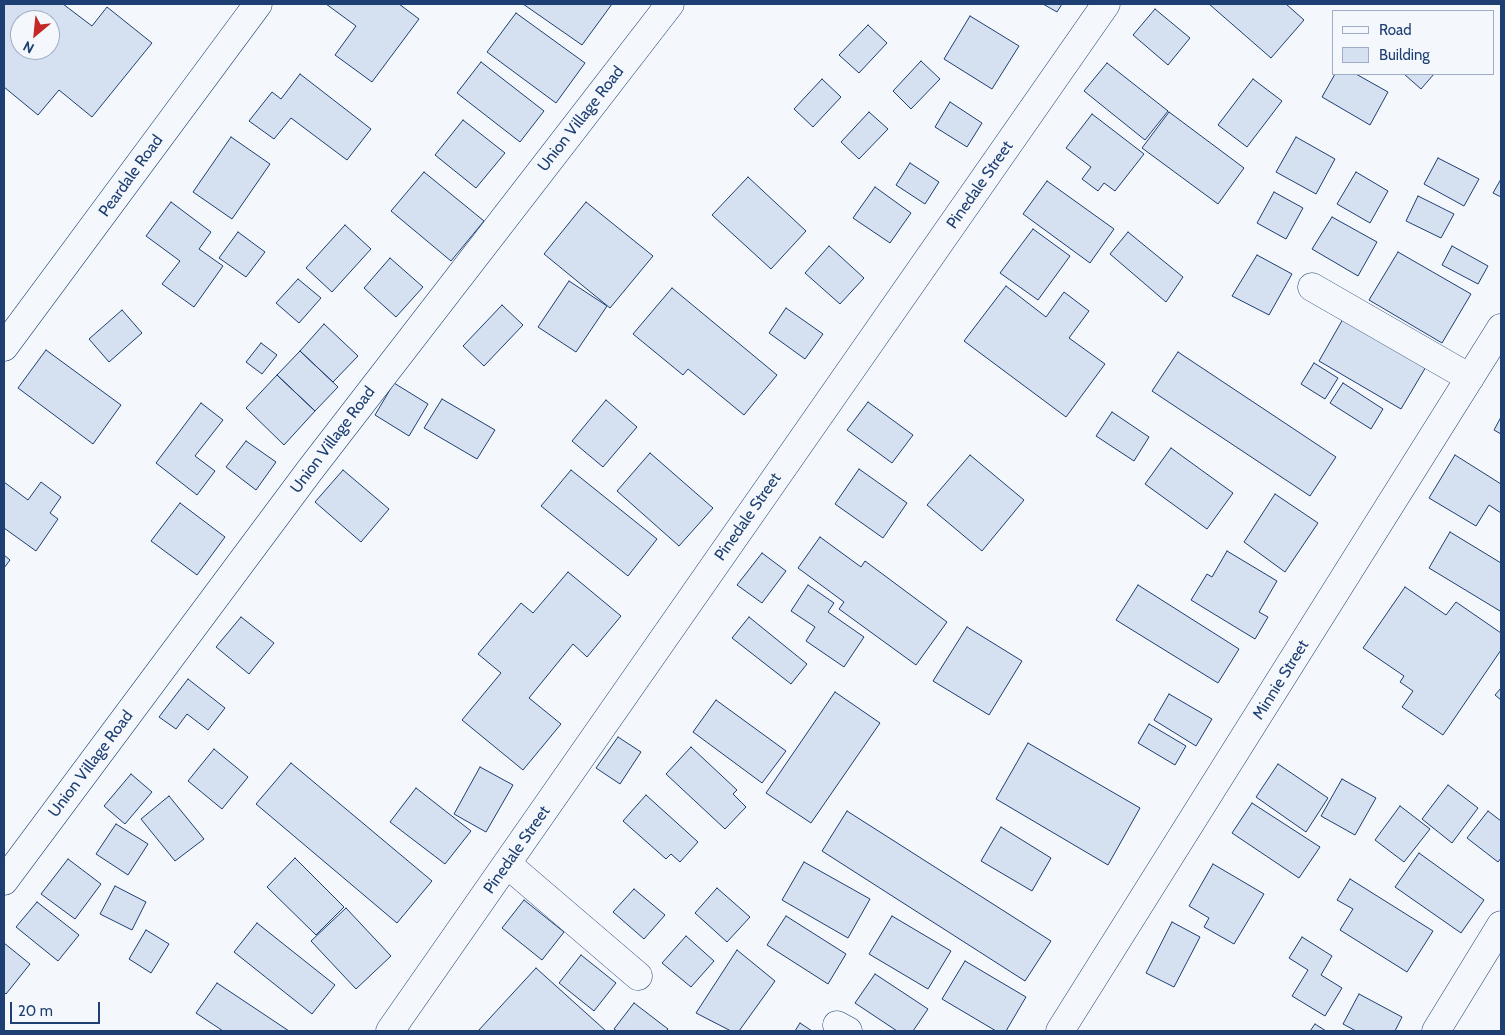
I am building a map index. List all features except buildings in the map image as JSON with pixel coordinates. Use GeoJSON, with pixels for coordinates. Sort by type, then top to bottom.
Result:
{"type":"FeatureCollection","features":[{"type":"Feature","properties":{"kind":"street","name":"Peardale Road"},"geometry":{"type":"LineString","coordinates":[[4,347],[258,4]]}},
{"type":"Feature","properties":{"kind":"street","name":"Union Village Road"},"geometry":{"type":"LineString","coordinates":[[4,881],[310,470],[670,4]]}},
{"type":"Feature","properties":{"kind":"street","name":"Pinedale Street"},"geometry":{"type":"LineString","coordinates":[[390,1031],[1106,4]]}},
{"type":"Feature","properties":{"kind":"street"},"geometry":{"type":"LineString","coordinates":[[1312,287],[1470,378]]}},
{"type":"Feature","properties":{"kind":"street","name":"Minnie Street"},"geometry":{"type":"LineString","coordinates":[[1060,1031],[1501,328]]}},
{"type":"Feature","properties":{"kind":"street"},"geometry":{"type":"LineString","coordinates":[[507,864],[638,976]]}},
{"type":"Feature","properties":{"kind":"street"},"geometry":{"type":"LineString","coordinates":[[1436,1031],[1501,925]]}}]}
